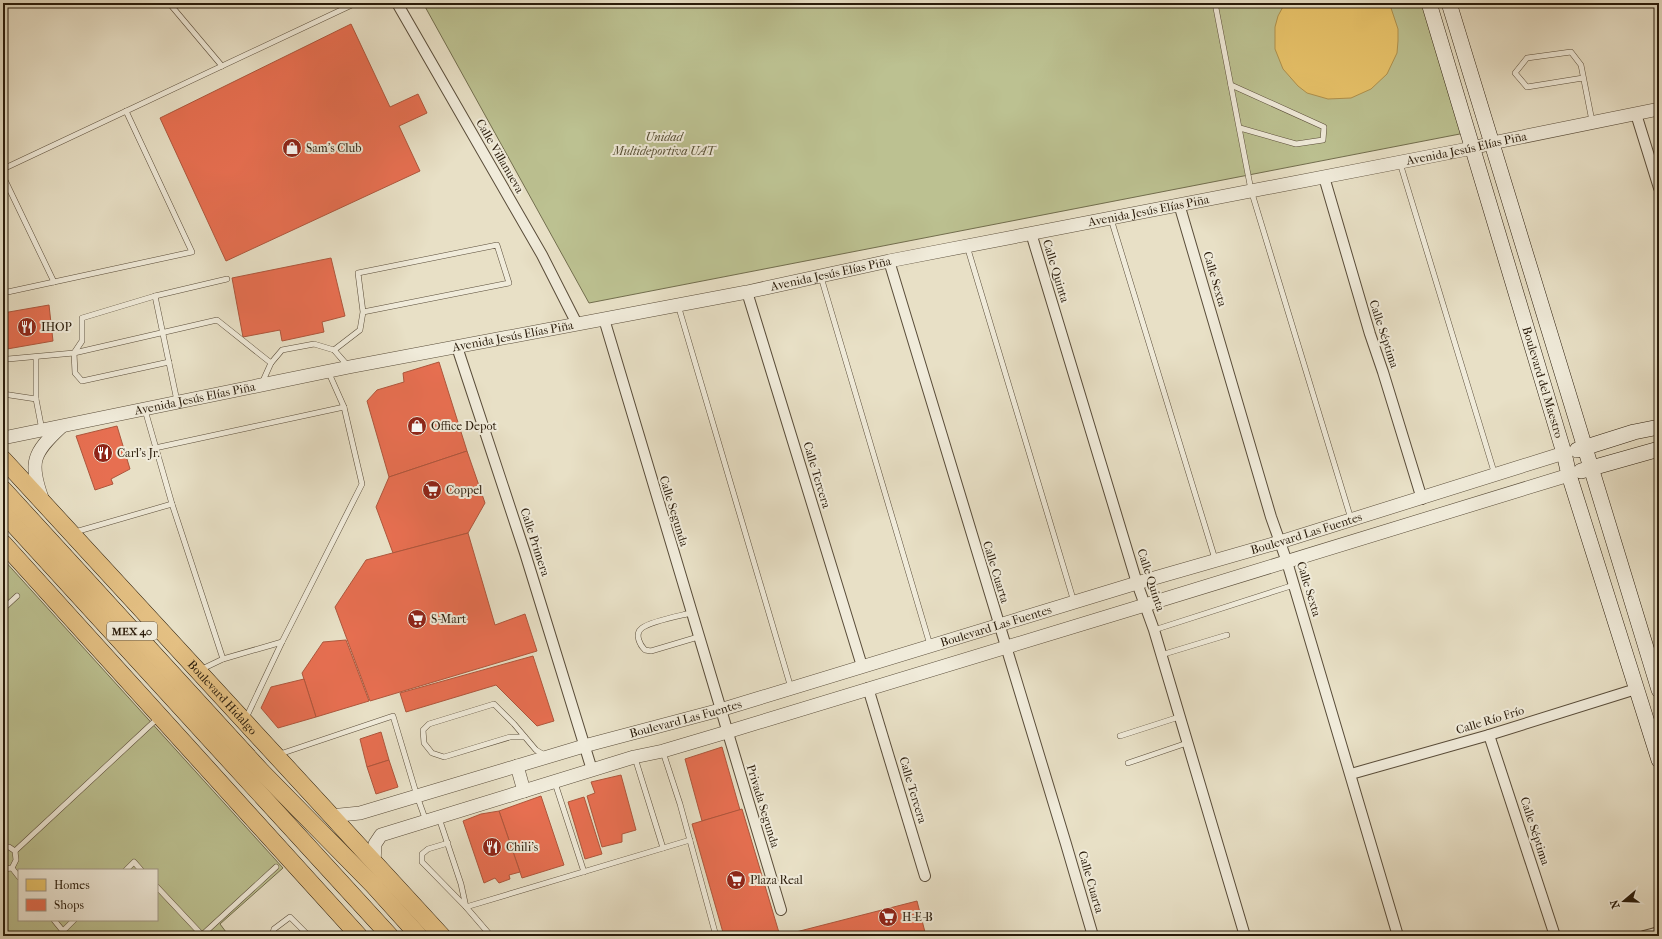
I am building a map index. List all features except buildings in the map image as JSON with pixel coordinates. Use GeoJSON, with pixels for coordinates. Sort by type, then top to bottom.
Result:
{"type":"FeatureCollection","features":[{"type":"Feature","properties":{"kind":"main road","name":"Boulevard del Maestro"},"geometry":{"type":"LineString","coordinates":[[1429,3],[1564,453],[1569,475],[1659,760]]}},
{"type":"Feature","properties":{"kind":"main road","name":"Boulevard del Maestro"},"geometry":{"type":"LineString","coordinates":[[1449,3],[1659,690]]}},
{"type":"Feature","properties":{"kind":"main road","name":"Boulevard Las Fuentes"},"geometry":{"type":"LineString","coordinates":[[1564,453],[1634,432],[1659,427]]}},
{"type":"Feature","properties":{"kind":"main road","name":"Boulevard Las Fuentes"},"geometry":{"type":"LineString","coordinates":[[1569,475],[1659,449]]}},
{"type":"Feature","properties":{"kind":"main road","name":"Boulevard Hidalgo"},"geometry":{"type":"LineString","coordinates":[[3,459],[442,936]]}},
{"type":"Feature","properties":{"kind":"main road","name":"Boulevard Hidalgo"},"geometry":{"type":"LineString","coordinates":[[3,489],[262,772],[373,885],[419,936]]}},
{"type":"Feature","properties":{"kind":"main road","name":"MEX 40"},"geometry":{"type":"LineString","coordinates":[[3,513],[390,936]]}},
{"type":"Feature","properties":{"kind":"main road"},"geometry":{"type":"LineString","coordinates":[[3,543],[359,936]]}},
{"type":"Feature","properties":{"kind":"street","name":"Calle Villanueva"},"geometry":{"type":"LineString","coordinates":[[397,3],[542,255],[577,324]]}},
{"type":"Feature","properties":{"kind":"street","name":"Avenida Jesús Elías Piña"},"geometry":{"type":"LineString","coordinates":[[3,438],[328,371],[747,292],[820,275],[966,245],[1473,148],[1659,109]]}},
{"type":"Feature","properties":{"kind":"street"},"geometry":{"type":"LineString","coordinates":[[1636,114],[1659,188]]}},
{"type":"Feature","properties":{"kind":"street","name":"Calle Séptima"},"geometry":{"type":"LineString","coordinates":[[1324,177],[1370,334],[1422,499]]}},
{"type":"Feature","properties":{"kind":"street","name":"Calle Sexta"},"geometry":{"type":"LineString","coordinates":[[1179,204],[1271,517],[1294,585],[1398,936]]}},
{"type":"Feature","properties":{"kind":"street","name":"Calle Quinta"},"geometry":{"type":"LineString","coordinates":[[1031,233],[1137,583],[1154,630],[1245,936]]}},
{"type":"Feature","properties":{"kind":"street","name":"Calle Cuarta"},"geometry":{"type":"LineString","coordinates":[[889,261],[1093,936]]}},
{"type":"Feature","properties":{"kind":"street","name":"Calle Tercera"},"geometry":{"type":"LineString","coordinates":[[747,292],[862,666]]}},
{"type":"Feature","properties":{"kind":"street","name":"Calle Segunda"},"geometry":{"type":"LineString","coordinates":[[604,319],[720,710]]}},
{"type":"Feature","properties":{"kind":"street","name":"Calle Primera"},"geometry":{"type":"LineString","coordinates":[[457,347],[525,553],[592,770]]}},
{"type":"Feature","properties":{"kind":"street"},"geometry":{"type":"LineString","coordinates":[[43,502],[35,475],[36,454],[47,440],[61,427]]}},
{"type":"Feature","properties":{"kind":"street","name":"Boulevard Las Fuentes"},"geometry":{"type":"LineString","coordinates":[[330,816],[360,813],[584,746],[720,710],[1137,583],[1422,499],[1564,453]]}},
{"type":"Feature","properties":{"kind":"street","name":"Boulevard Las Fuentes"},"geometry":{"type":"LineString","coordinates":[[374,863],[375,844],[381,835],[634,757],[663,751],[727,732],[1569,475]]}},
{"type":"Feature","properties":{"kind":"street","name":"Calle Tercera"},"geometry":{"type":"LineString","coordinates":[[868,688],[926,876]]}},
{"type":"Feature","properties":{"kind":"street","name":"Calle Río Frío"},"geometry":{"type":"LineString","coordinates":[[1351,774],[1490,735],[1636,689]]}},
{"type":"Feature","properties":{"kind":"street","name":"Privada Segunda"},"geometry":{"type":"LineString","coordinates":[[720,710],[781,910]]}},
{"type":"Feature","properties":{"kind":"street","name":"Calle Séptima"},"geometry":{"type":"LineString","coordinates":[[1490,735],[1555,936]]}},
{"type":"Feature","properties":{"kind":"street"},"geometry":{"type":"LineString","coordinates":[[517,766],[524,791]]}},
{"type":"Feature","properties":{"kind":"street"},"geometry":{"type":"LineString","coordinates":[[1644,936],[1659,932]]}},
{"type":"Feature","properties":{"kind":"lane"},"geometry":{"type":"LineString","coordinates":[[169,3],[222,66]]}},
{"type":"Feature","properties":{"kind":"lane"},"geometry":{"type":"LineString","coordinates":[[1216,3],[1251,190],[1351,520]]}},
{"type":"Feature","properties":{"kind":"lane"},"geometry":{"type":"LineString","coordinates":[[3,169],[353,4]]}},
{"type":"Feature","properties":{"kind":"lane"},"geometry":{"type":"LineString","coordinates":[[1583,78],[1527,87],[1515,73],[1527,58],[1571,52],[1581,65],[1592,122]]}},
{"type":"Feature","properties":{"kind":"lane"},"geometry":{"type":"LineString","coordinates":[[1232,85],[1324,126],[1323,140],[1296,144],[1240,128]]}},
{"type":"Feature","properties":{"kind":"lane"},"geometry":{"type":"LineString","coordinates":[[3,293],[192,252],[126,111]]}},
{"type":"Feature","properties":{"kind":"lane"},"geometry":{"type":"LineString","coordinates":[[1400,161],[1495,476]]}},
{"type":"Feature","properties":{"kind":"lane"},"geometry":{"type":"LineString","coordinates":[[3,176],[54,282]]}},
{"type":"Feature","properties":{"kind":"lane"},"geometry":{"type":"LineString","coordinates":[[1111,218],[1215,560]]}},
{"type":"Feature","properties":{"kind":"lane"},"geometry":{"type":"LineString","coordinates":[[334,350],[360,330],[362,312],[358,273],[497,245],[509,283],[362,312]]}},
{"type":"Feature","properties":{"kind":"lane"},"geometry":{"type":"LineString","coordinates":[[966,245],[1074,603]]}},
{"type":"Feature","properties":{"kind":"lane"},"geometry":{"type":"LineString","coordinates":[[820,275],[931,646]]}},
{"type":"Feature","properties":{"kind":"lane"},"geometry":{"type":"LineString","coordinates":[[169,362],[82,381],[75,372],[74,353],[82,340],[82,318],[155,296],[227,279]]}},
{"type":"Feature","properties":{"kind":"lane"},"geometry":{"type":"LineString","coordinates":[[155,296],[178,402]]}},
{"type":"Feature","properties":{"kind":"lane"},"geometry":{"type":"LineString","coordinates":[[677,304],[791,688]]}},
{"type":"Feature","properties":{"kind":"lane"},"geometry":{"type":"LineString","coordinates":[[3,356],[8,359],[74,353],[217,320],[271,363]]}},
{"type":"Feature","properties":{"kind":"lane"},"geometry":{"type":"LineString","coordinates":[[261,386],[271,363],[282,350],[314,344],[334,350],[349,367]]}},
{"type":"Feature","properties":{"kind":"lane"},"geometry":{"type":"LineString","coordinates":[[36,357],[36,400],[42,431]]}},
{"type":"Feature","properties":{"kind":"lane"},"geometry":{"type":"LineString","coordinates":[[245,721],[282,642],[362,484],[344,407],[328,371]]}},
{"type":"Feature","properties":{"kind":"lane"},"geometry":{"type":"LineString","coordinates":[[3,394],[36,400]]}},
{"type":"Feature","properties":{"kind":"lane"},"geometry":{"type":"LineString","coordinates":[[155,448],[344,407]]}},
{"type":"Feature","properties":{"kind":"lane"},"geometry":{"type":"LineString","coordinates":[[144,409],[172,504],[223,659]]}},
{"type":"Feature","properties":{"kind":"lane"},"geometry":{"type":"LineString","coordinates":[[72,533],[172,504]]}},
{"type":"Feature","properties":{"kind":"lane"},"geometry":{"type":"LineString","coordinates":[[1154,630],[1294,585]]}},
{"type":"Feature","properties":{"kind":"lane"},"geometry":{"type":"LineString","coordinates":[[3,609],[17,596]]}},
{"type":"Feature","properties":{"kind":"lane"},"geometry":{"type":"LineString","coordinates":[[691,613],[649,625],[641,629],[638,635],[640,645],[645,650],[651,650],[698,637]]}},
{"type":"Feature","properties":{"kind":"lane"},"geometry":{"type":"LineString","coordinates":[[1161,655],[1227,635]]}},
{"type":"Feature","properties":{"kind":"lane"},"geometry":{"type":"LineString","coordinates":[[197,671],[223,659],[282,642]]}},
{"type":"Feature","properties":{"kind":"lane"},"geometry":{"type":"LineString","coordinates":[[525,737],[510,737],[444,757],[432,753],[424,744],[424,730],[429,724],[494,704],[525,737],[536,750],[548,757]]}},
{"type":"Feature","properties":{"kind":"lane"},"geometry":{"type":"LineString","coordinates":[[15,850],[160,716]]}},
{"type":"Feature","properties":{"kind":"lane"},"geometry":{"type":"LineString","coordinates":[[276,756],[393,716],[426,822]]}},
{"type":"Feature","properties":{"kind":"lane"},"geometry":{"type":"LineString","coordinates":[[1120,736],[1179,717]]}},
{"type":"Feature","properties":{"kind":"lane"},"geometry":{"type":"LineString","coordinates":[[1128,763],[1187,743]]}},
{"type":"Feature","properties":{"kind":"lane"},"geometry":{"type":"LineString","coordinates":[[663,751],[690,840],[716,936]]}},
{"type":"Feature","properties":{"kind":"lane"},"geometry":{"type":"LineString","coordinates":[[634,757],[663,848]]}},
{"type":"Feature","properties":{"kind":"lane"},"geometry":{"type":"LineString","coordinates":[[554,782],[584,872]]}},
{"type":"Feature","properties":{"kind":"lane"},"geometry":{"type":"LineString","coordinates":[[439,818],[461,884],[466,907]]}},
{"type":"Feature","properties":{"kind":"lane"},"geometry":{"type":"LineString","coordinates":[[466,907],[690,840]]}},
{"type":"Feature","properties":{"kind":"lane"},"geometry":{"type":"LineString","coordinates":[[448,843],[428,849],[422,854],[422,862],[466,907],[491,936]]}},
{"type":"Feature","properties":{"kind":"lane"},"geometry":{"type":"LineString","coordinates":[[3,847],[9,847],[15,850]]}},
{"type":"Feature","properties":{"kind":"lane"},"geometry":{"type":"LineString","coordinates":[[12,868],[16,860],[15,850]]}},
{"type":"Feature","properties":{"kind":"lane"},"geometry":{"type":"LineString","coordinates":[[127,869],[134,862],[140,869]]}},
{"type":"Feature","properties":{"kind":"lane"},"geometry":{"type":"LineString","coordinates":[[158,888],[202,936],[276,867]]}},
{"type":"Feature","properties":{"kind":"lane"},"geometry":{"type":"LineString","coordinates":[[3,869],[12,868]]}},
{"type":"Feature","properties":{"kind":"lane"},"geometry":{"type":"LineString","coordinates":[[12,868],[18,876]]}},
{"type":"Feature","properties":{"kind":"lane"},"geometry":{"type":"LineString","coordinates":[[272,936],[274,928],[290,917],[309,936]]}},
{"type":"Feature","properties":{"kind":"lane"},"geometry":{"type":"LineString","coordinates":[[55,921],[67,936]]}},
{"type":"Feature","properties":{"kind":"lane"},"geometry":{"type":"LineString","coordinates":[[63,931],[73,921]]}},
{"type":"Feature","properties":{"kind":"green space","name":"Unidad Multideportiva UAT"},"geometry":{"type":"Polygon","coordinates":[[[423,3],[1425,3],[1465,133],[589,303],[423,3]]]}},
{"type":"Feature","properties":{"kind":"green space"},"geometry":{"type":"Polygon","coordinates":[[[3,559],[283,868],[220,924],[229,936],[3,936],[3,559]]]}},
{"type":"Feature","properties":{"kind":"place","name":"Sam's Club"},"geometry":{"type":"Point","coordinates":[292,148]}},
{"type":"Feature","properties":{"kind":"place","name":"IHOP"},"geometry":{"type":"Point","coordinates":[27,327]}},
{"type":"Feature","properties":{"kind":"place","name":"Office Depot"},"geometry":{"type":"Point","coordinates":[417,426]}},
{"type":"Feature","properties":{"kind":"place","name":"Carl's Jr."},"geometry":{"type":"Point","coordinates":[103,453]}},
{"type":"Feature","properties":{"kind":"place","name":"Coppel"},"geometry":{"type":"Point","coordinates":[432,490]}},
{"type":"Feature","properties":{"kind":"place","name":"S-Mart"},"geometry":{"type":"Point","coordinates":[417,619]}},
{"type":"Feature","properties":{"kind":"place","name":"Chili's"},"geometry":{"type":"Point","coordinates":[492,847]}},
{"type":"Feature","properties":{"kind":"place","name":"Plaza Real"},"geometry":{"type":"Point","coordinates":[736,880]}},
{"type":"Feature","properties":{"kind":"place","name":"H-E-B"},"geometry":{"type":"Point","coordinates":[888,917]}}]}
